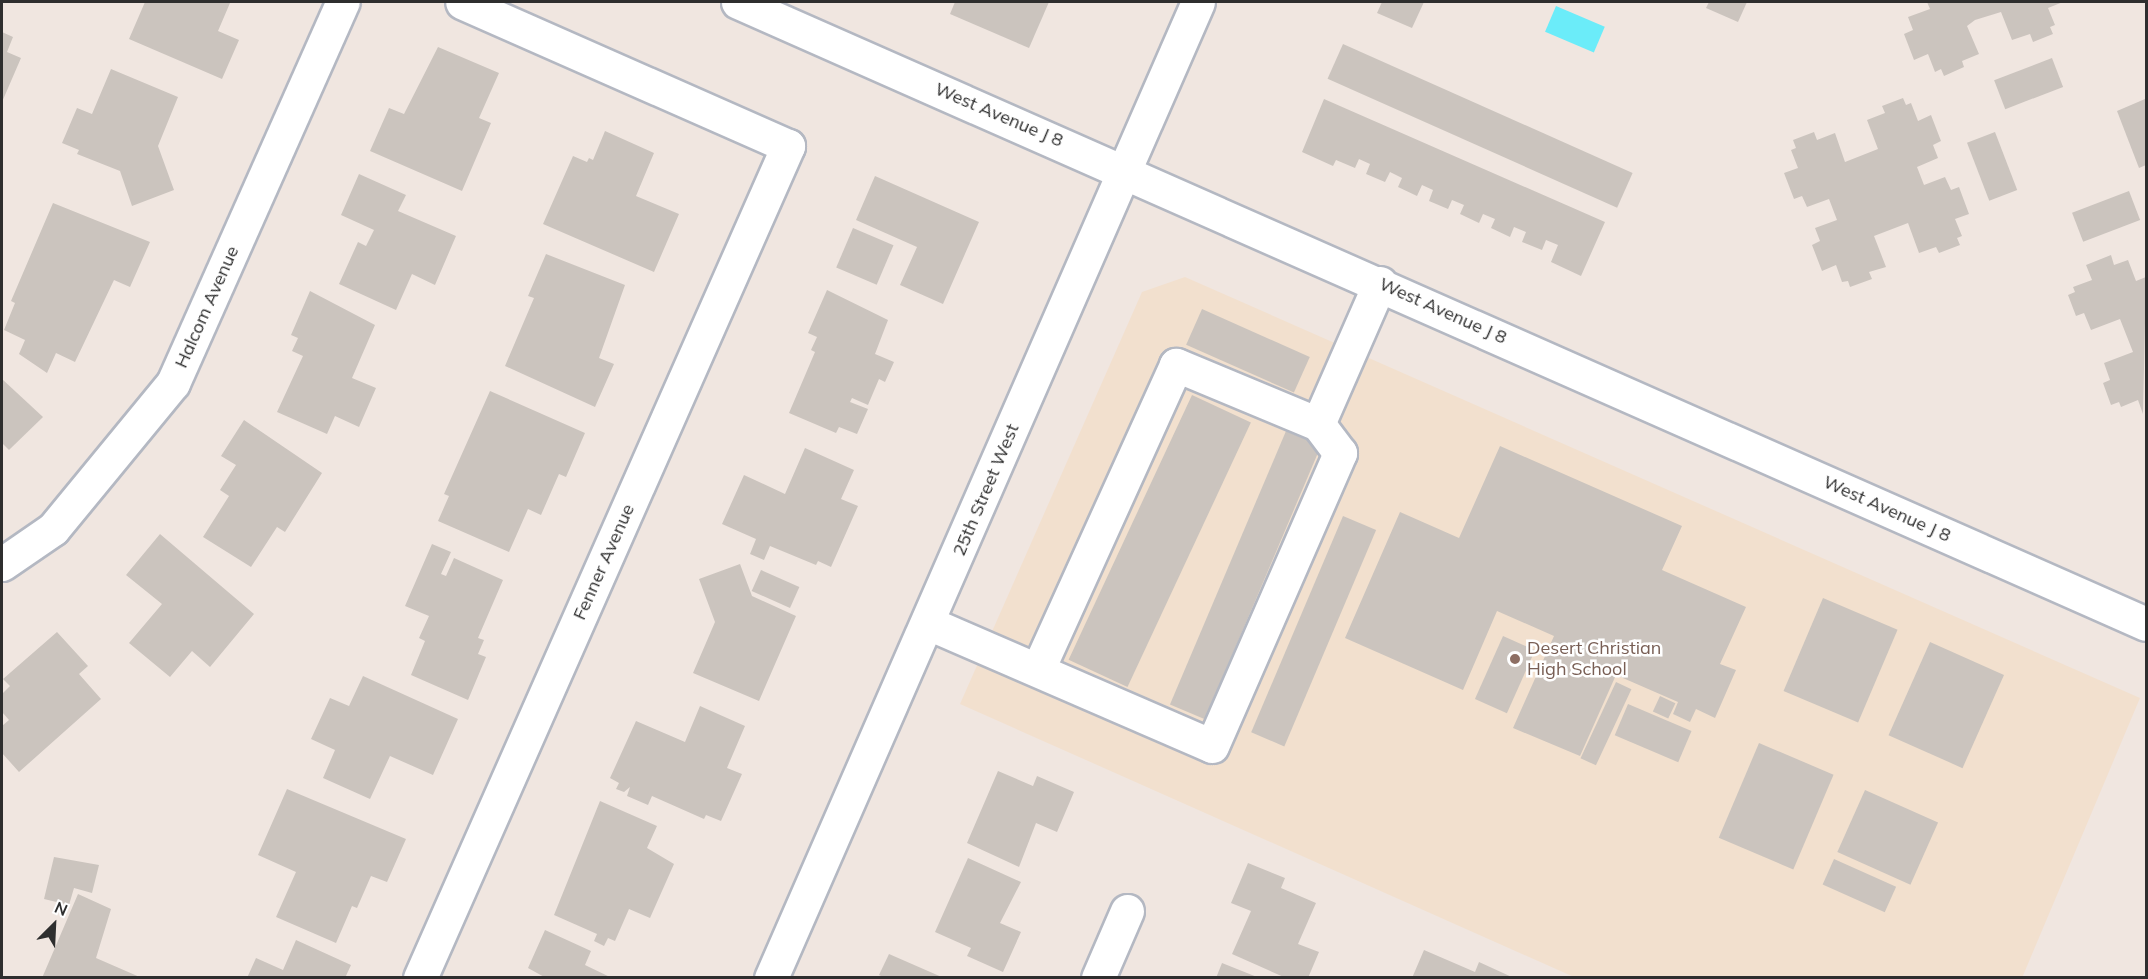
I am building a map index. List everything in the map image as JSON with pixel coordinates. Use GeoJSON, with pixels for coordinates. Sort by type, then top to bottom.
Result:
{"type":"FeatureCollection","features":[{"type":"Feature","properties":{"kind":"street","name":"Halcom Avenue"},"geometry":{"type":"LineString","coordinates":[[2,564],[53,529],[173,383],[343,2]]}},
{"type":"Feature","properties":{"kind":"street","name":"Fenner Avenue"},"geometry":{"type":"LineString","coordinates":[[420,978],[788,146],[462,2]]}},
{"type":"Feature","properties":{"kind":"street","name":"West Avenue J 8"},"geometry":{"type":"LineString","coordinates":[[738,2],[1124,169],[2146,624]]}},
{"type":"Feature","properties":{"kind":"street","name":"25th Street West"},"geometry":{"type":"LineString","coordinates":[[771,978],[1198,2]]}},
{"type":"Feature","properties":{"kind":"street"},"geometry":{"type":"LineString","coordinates":[[1318,424],[1380,283]]}},
{"type":"Feature","properties":{"kind":"street"},"geometry":{"type":"LineString","coordinates":[[928,623],[1212,746],[1340,453],[1318,424],[1176,365],[1038,669]]}},
{"type":"Feature","properties":{"kind":"street"},"geometry":{"type":"LineString","coordinates":[[1098,978],[1127,911]]}},
{"type":"Feature","properties":{"kind":"shaded area","name":"Desert Christian High School"},"geometry":{"type":"Polygon","coordinates":[[[1185,277],[2140,698],[2022,978],[1574,977],[960,704],[1142,292],[1185,277]]]}},
{"type":"Feature","properties":{"kind":"water"},"geometry":{"type":"Polygon","coordinates":[[[1556,6],[1605,27],[1594,52],[1545,32],[1556,6]]]}},
{"type":"Feature","properties":{"kind":"building"},"geometry":{"type":"Polygon","coordinates":[[[145,2],[230,3],[218,31],[239,40],[222,79],[129,39],[145,2]]]}},
{"type":"Feature","properties":{"kind":"building"},"geometry":{"type":"Polygon","coordinates":[[[955,2],[1049,2],[1029,48],[950,14],[955,2]]]}},
{"type":"Feature","properties":{"kind":"building"},"geometry":{"type":"Polygon","coordinates":[[[1382,2],[1424,2],[1412,28],[1377,13],[1382,2]]]}},
{"type":"Feature","properties":{"kind":"building"},"geometry":{"type":"Polygon","coordinates":[[[1709,2],[1747,2],[1738,22],[1706,8],[1709,2]]]}},
{"type":"Feature","properties":{"kind":"building"},"geometry":{"type":"Polygon","coordinates":[[[1927,2],[2063,2],[2048,8],[2055,25],[2050,27],[2053,34],[2033,42],[2030,34],[2012,40],[2001,12],[1975,20],[1967,26],[1979,54],[1962,61],[1964,67],[1944,76],[1941,69],[1935,72],[1928,54],[1914,60],[1904,34],[1913,30],[1908,17],[1930,9],[1927,2]]]}},
{"type":"Feature","properties":{"kind":"building"},"geometry":{"type":"Polygon","coordinates":[[[2,32],[13,37],[7,52],[21,58],[2,102],[2,32]]]}},
{"type":"Feature","properties":{"kind":"building"},"geometry":{"type":"Polygon","coordinates":[[[1343,44],[1633,173],[1617,208],[1328,79],[1343,44]]]}},
{"type":"Feature","properties":{"kind":"building"},"geometry":{"type":"Polygon","coordinates":[[[438,47],[499,73],[479,118],[491,123],[462,191],[370,151],[389,108],[404,114],[438,47]]]}},
{"type":"Feature","properties":{"kind":"building"},"geometry":{"type":"Polygon","coordinates":[[[2052,58],[2063,87],[2005,109],[1994,80],[2052,58]]]}},
{"type":"Feature","properties":{"kind":"building"},"geometry":{"type":"Polygon","coordinates":[[[111,69],[178,97],[158,146],[174,190],[132,206],[120,171],[77,154],[79,150],[62,143],[77,108],[92,114],[111,69]]]}},
{"type":"Feature","properties":{"kind":"building"},"geometry":{"type":"Polygon","coordinates":[[[1903,98],[1906,105],[1911,103],[1918,121],[1931,115],[1941,141],[1933,145],[1938,158],[1917,167],[1924,185],[1945,177],[1951,190],[1959,187],[1969,214],[1955,219],[1962,236],[1957,238],[1960,245],[1939,253],[1936,247],[1919,253],[1908,223],[1874,236],[1886,267],[1869,272],[1872,279],[1850,287],[1848,281],[1842,282],[1836,265],[1822,271],[1812,245],[1820,241],[1815,228],[1837,220],[1829,199],[1807,207],[1802,196],[1794,199],[1784,173],[1798,168],[1791,150],[1796,148],[1793,140],[1814,132],[1817,140],[1835,133],[1845,162],[1878,149],[1867,120],[1885,113],[1882,106],[1903,98]]]}},
{"type":"Feature","properties":{"kind":"building"},"geometry":{"type":"Polygon","coordinates":[[[1324,99],[1605,222],[1581,276],[1551,262],[1558,245],[1546,240],[1542,250],[1522,242],[1526,232],[1514,227],[1510,237],[1491,228],[1495,219],[1483,214],[1479,223],[1460,214],[1464,205],[1452,200],[1448,209],[1429,201],[1433,190],[1422,185],[1417,196],[1398,187],[1402,178],[1390,172],[1385,182],[1366,174],[1370,164],[1359,159],[1355,168],[1336,160],[1333,166],[1302,152],[1324,99]]]}},
{"type":"Feature","properties":{"kind":"building"},"geometry":{"type":"Polygon","coordinates":[[[2145,99],[2146,165],[2139,168],[2117,111],[2145,99]]]}},
{"type":"Feature","properties":{"kind":"building"},"geometry":{"type":"Polygon","coordinates":[[[605,131],[654,153],[636,196],[679,214],[654,272],[543,224],[573,156],[587,162],[589,158],[593,160],[605,131]]]}},
{"type":"Feature","properties":{"kind":"building"},"geometry":{"type":"Polygon","coordinates":[[[1995,132],[2017,190],[1989,201],[1967,143],[1995,132]]]}},
{"type":"Feature","properties":{"kind":"building"},"geometry":{"type":"Polygon","coordinates":[[[359,174],[406,195],[398,211],[456,236],[435,285],[412,274],[396,310],[339,284],[358,242],[366,246],[374,230],[341,215],[359,174]]]}},
{"type":"Feature","properties":{"kind":"building"},"geometry":{"type":"Polygon","coordinates":[[[875,176],[979,222],[943,304],[900,285],[917,247],[856,220],[875,176]]]}},
{"type":"Feature","properties":{"kind":"building"},"geometry":{"type":"Polygon","coordinates":[[[2129,191],[2140,220],[2083,242],[2072,213],[2129,191]]]}},
{"type":"Feature","properties":{"kind":"building"},"geometry":{"type":"Polygon","coordinates":[[[53,203],[150,242],[130,287],[114,280],[75,362],[56,353],[47,373],[19,354],[25,340],[4,330],[15,303],[11,301],[53,203]]]}},
{"type":"Feature","properties":{"kind":"building"},"geometry":{"type":"Polygon","coordinates":[[[853,228],[894,245],[877,285],[836,268],[853,228]]]}},
{"type":"Feature","properties":{"kind":"building"},"geometry":{"type":"Polygon","coordinates":[[[546,254],[625,285],[599,358],[614,364],[595,407],[505,366],[534,298],[528,296],[546,254]]]}},
{"type":"Feature","properties":{"kind":"building"},"geometry":{"type":"Polygon","coordinates":[[[2111,255],[2114,265],[2128,260],[2136,281],[2146,277],[2143,414],[2138,400],[2121,407],[2119,402],[2111,405],[2103,383],[2110,380],[2104,363],[2133,352],[2120,319],[2091,330],[2084,313],[2076,316],[2068,295],[2075,292],[2073,287],[2092,280],[2086,265],[2111,255]]]}},
{"type":"Feature","properties":{"kind":"building"},"geometry":{"type":"Polygon","coordinates":[[[827,290],[888,320],[875,354],[894,362],[885,382],[879,379],[868,405],[852,398],[850,402],[868,409],[857,434],[839,427],[836,433],[789,413],[815,352],[811,350],[817,337],[808,333],[827,290]]]}},
{"type":"Feature","properties":{"kind":"building"},"geometry":{"type":"Polygon","coordinates":[[[310,291],[375,325],[352,378],[376,388],[359,427],[335,416],[327,434],[277,412],[303,356],[292,351],[298,338],[291,335],[310,291]]]}},
{"type":"Feature","properties":{"kind":"building"},"geometry":{"type":"Polygon","coordinates":[[[1202,309],[1310,357],[1294,393],[1186,345],[1202,309]]]}},
{"type":"Feature","properties":{"kind":"building"},"geometry":{"type":"Polygon","coordinates":[[[2,379],[43,417],[9,450],[2,443],[2,379]]]}},
{"type":"Feature","properties":{"kind":"building"},"geometry":{"type":"Polygon","coordinates":[[[490,391],[585,433],[566,477],[559,474],[541,515],[528,509],[509,552],[438,521],[449,496],[444,494],[490,391]]]}},
{"type":"Feature","properties":{"kind":"building"},"geometry":{"type":"Polygon","coordinates":[[[1192,395],[1251,422],[1128,687],[1069,660],[1192,395]]]}},
{"type":"Feature","properties":{"kind":"building"},"geometry":{"type":"Polygon","coordinates":[[[244,420],[322,473],[285,532],[277,527],[251,567],[203,537],[229,496],[220,490],[236,465],[221,456],[244,420]]]}},
{"type":"Feature","properties":{"kind":"building"},"geometry":{"type":"Polygon","coordinates":[[[1286,431],[1321,446],[1205,719],[1170,704],[1286,431]]]}},
{"type":"Feature","properties":{"kind":"building"},"geometry":{"type":"Polygon","coordinates":[[[1500,446],[1682,526],[1662,570],[1746,607],[1720,664],[1736,670],[1715,718],[1696,709],[1690,722],[1673,714],[1678,702],[1616,675],[1580,756],[1513,728],[1554,636],[1497,611],[1463,690],[1345,638],[1400,512],[1459,538],[1500,446]]]}},
{"type":"Feature","properties":{"kind":"building"},"geometry":{"type":"Polygon","coordinates":[[[805,448],[854,470],[841,499],[858,506],[831,567],[818,561],[816,565],[770,546],[764,560],[750,554],[756,539],[722,524],[744,475],[785,494],[805,448]]]}},
{"type":"Feature","properties":{"kind":"building"},"geometry":{"type":"Polygon","coordinates":[[[1343,516],[1376,530],[1284,746],[1251,732],[1343,516]]]}},
{"type":"Feature","properties":{"kind":"building"},"geometry":{"type":"Polygon","coordinates":[[[160,534],[254,614],[210,667],[192,651],[170,677],[129,643],[162,604],[126,575],[160,534]]]}},
{"type":"Feature","properties":{"kind":"building"},"geometry":{"type":"Polygon","coordinates":[[[432,544],[451,552],[441,574],[446,576],[454,558],[503,580],[478,638],[484,640],[478,654],[486,657],[468,700],[411,675],[425,641],[419,638],[429,616],[405,606],[432,544]]]}},
{"type":"Feature","properties":{"kind":"building"},"geometry":{"type":"Polygon","coordinates":[[[740,564],[752,596],[796,616],[759,701],[693,673],[715,622],[699,579],[740,564]]]}},
{"type":"Feature","properties":{"kind":"building"},"geometry":{"type":"Polygon","coordinates":[[[761,570],[799,587],[790,608],[752,591],[761,570]]]}},
{"type":"Feature","properties":{"kind":"building"},"geometry":{"type":"Polygon","coordinates":[[[1823,598],[1898,630],[1858,723],[1784,691],[1823,598]]]}},
{"type":"Feature","properties":{"kind":"building"},"geometry":{"type":"Polygon","coordinates":[[[57,632],[88,666],[79,674],[101,699],[19,772],[2,753],[2,726],[9,720],[2,712],[2,694],[10,686],[3,679],[57,632]]]}},
{"type":"Feature","properties":{"kind":"building"},"geometry":{"type":"Polygon","coordinates":[[[1503,636],[1535,650],[1507,713],[1475,699],[1503,636]]]}},
{"type":"Feature","properties":{"kind":"building"},"geometry":{"type":"Polygon","coordinates":[[[1930,642],[2004,675],[1963,768],[1889,735],[1930,642]]]}},
{"type":"Feature","properties":{"kind":"building"},"geometry":{"type":"Polygon","coordinates":[[[363,676],[458,719],[433,775],[390,756],[370,799],[323,778],[335,750],[311,739],[330,698],[349,706],[363,676]]]}},
{"type":"Feature","properties":{"kind":"building"},"geometry":{"type":"Polygon","coordinates":[[[1616,682],[1631,689],[1596,765],[1581,758],[1616,682]]]}},
{"type":"Feature","properties":{"kind":"building"},"geometry":{"type":"Polygon","coordinates":[[[1660,696],[1675,703],[1668,719],[1653,711],[1660,696]]]}},
{"type":"Feature","properties":{"kind":"building"},"geometry":{"type":"Polygon","coordinates":[[[1628,704],[1692,731],[1678,762],[1615,735],[1628,704]]]}},
{"type":"Feature","properties":{"kind":"building"},"geometry":{"type":"Polygon","coordinates":[[[700,706],[745,726],[727,768],[742,774],[721,821],[706,815],[704,819],[652,796],[648,805],[627,796],[630,787],[624,792],[616,789],[619,783],[610,778],[636,721],[685,742],[700,706]]]}},
{"type":"Feature","properties":{"kind":"building"},"geometry":{"type":"Polygon","coordinates":[[[1759,743],[1834,775],[1793,869],[1719,838],[1759,743]]]}},
{"type":"Feature","properties":{"kind":"building"},"geometry":{"type":"Polygon","coordinates":[[[998,771],[1033,786],[1037,776],[1074,792],[1057,832],[1036,823],[1019,867],[967,843],[998,771]]]}},
{"type":"Feature","properties":{"kind":"building"},"geometry":{"type":"Polygon","coordinates":[[[287,789],[406,839],[387,882],[371,876],[357,908],[352,906],[336,943],[276,917],[296,872],[258,855],[287,789]]]}},
{"type":"Feature","properties":{"kind":"building"},"geometry":{"type":"Polygon","coordinates":[[[1865,790],[1938,823],[1910,885],[1837,852],[1865,790]]]}},
{"type":"Feature","properties":{"kind":"building"},"geometry":{"type":"Polygon","coordinates":[[[600,801],[657,826],[647,848],[674,864],[650,918],[629,909],[615,941],[608,938],[604,946],[594,941],[597,934],[554,915],[600,801]]]}},
{"type":"Feature","properties":{"kind":"building"},"geometry":{"type":"Polygon","coordinates":[[[54,857],[99,865],[92,893],[74,888],[69,905],[44,899],[54,857]]]}},
{"type":"Feature","properties":{"kind":"building"},"geometry":{"type":"Polygon","coordinates":[[[968,858],[1021,882],[1000,923],[1021,932],[1003,972],[967,956],[971,948],[935,932],[968,858]]]}},
{"type":"Feature","properties":{"kind":"building"},"geometry":{"type":"Polygon","coordinates":[[[1834,859],[1896,887],[1885,912],[1823,885],[1834,859]]]}},
{"type":"Feature","properties":{"kind":"building"},"geometry":{"type":"Polygon","coordinates":[[[1248,863],[1285,878],[1281,888],[1316,903],[1298,944],[1319,952],[1308,978],[1286,978],[1232,954],[1251,911],[1231,903],[1248,863]]]}},
{"type":"Feature","properties":{"kind":"building"},"geometry":{"type":"Polygon","coordinates":[[[78,894],[111,909],[96,958],[142,978],[42,978],[78,894]]]}},
{"type":"Feature","properties":{"kind":"building"},"geometry":{"type":"Polygon","coordinates":[[[545,930],[591,951],[585,965],[612,978],[546,978],[528,968],[545,930]]]}},
{"type":"Feature","properties":{"kind":"building"},"geometry":{"type":"Polygon","coordinates":[[[296,940],[351,965],[345,978],[247,978],[256,958],[283,970],[296,940]]]}},
{"type":"Feature","properties":{"kind":"building"},"geometry":{"type":"Polygon","coordinates":[[[1424,950],[1475,972],[1479,962],[1514,978],[1412,978],[1424,950]]]}},
{"type":"Feature","properties":{"kind":"building"},"geometry":{"type":"Polygon","coordinates":[[[889,954],[944,978],[885,978],[879,975],[889,954]]]}},
{"type":"Feature","properties":{"kind":"building"},"geometry":{"type":"Polygon","coordinates":[[[1222,963],[1257,977],[1257,978],[1216,978],[1222,963]]]}},
{"type":"Feature","properties":{"kind":"place","name":"Desert Christian High School"},"geometry":{"type":"Point","coordinates":[1515,659]}}]}
